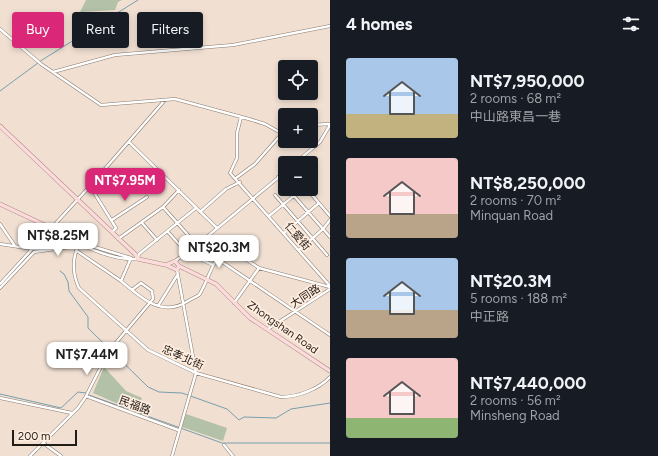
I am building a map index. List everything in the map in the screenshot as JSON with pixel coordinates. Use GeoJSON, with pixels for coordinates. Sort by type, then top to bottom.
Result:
{"type":"FeatureCollection","features":[{"type":"Feature","properties":{"kind":"main road"},"geometry":{"type":"LineString","coordinates":[[0,126],[135,254],[138,259]]}},
{"type":"Feature","properties":{"kind":"main road"},"geometry":{"type":"LineString","coordinates":[[0,205],[50,229]]}},
{"type":"Feature","properties":{"kind":"main road","name":"Zhongshan Road"},"geometry":{"type":"LineString","coordinates":[[138,259],[166,265],[206,278],[216,284],[250,318],[330,371]]}},
{"type":"Feature","properties":{"kind":"main road"},"geometry":{"type":"LineString","coordinates":[[166,265],[175,261],[178,270]]}},
{"type":"Feature","properties":{"kind":"street"},"geometry":{"type":"LineString","coordinates":[[53,72],[115,56],[233,45],[330,26]]}},
{"type":"Feature","properties":{"kind":"street"},"geometry":{"type":"LineString","coordinates":[[0,30],[53,72],[101,104],[180,100],[265,124],[278,131]]}},
{"type":"Feature","properties":{"kind":"street"},"geometry":{"type":"LineString","coordinates":[[0,288],[33,251],[50,229],[78,200],[165,100]]}},
{"type":"Feature","properties":{"kind":"street"},"geometry":{"type":"LineString","coordinates":[[241,117],[237,133],[237,158],[230,173],[236,178],[255,164],[278,137]]}},
{"type":"Feature","properties":{"kind":"street"},"geometry":{"type":"LineString","coordinates":[[318,125],[330,125]]}},
{"type":"Feature","properties":{"kind":"street"},"geometry":{"type":"LineString","coordinates":[[303,156],[320,142],[330,125]]}},
{"type":"Feature","properties":{"kind":"street"},"geometry":{"type":"LineString","coordinates":[[129,142],[217,228]]}},
{"type":"Feature","properties":{"kind":"street"},"geometry":{"type":"LineString","coordinates":[[175,261],[197,246],[278,177]]}},
{"type":"Feature","properties":{"kind":"street","name":"仁愛街"},"geometry":{"type":"LineString","coordinates":[[236,178],[330,287]]}},
{"type":"Feature","properties":{"kind":"street"},"geometry":{"type":"LineString","coordinates":[[200,212],[226,189],[240,182]]}},
{"type":"Feature","properties":{"kind":"street"},"geometry":{"type":"LineString","coordinates":[[90,186],[116,228],[111,232]]}},
{"type":"Feature","properties":{"kind":"street"},"geometry":{"type":"LineString","coordinates":[[118,239],[162,207],[179,190]]}},
{"type":"Feature","properties":{"kind":"street"},"geometry":{"type":"LineString","coordinates":[[275,195],[327,255]]}},
{"type":"Feature","properties":{"kind":"street"},"geometry":{"type":"LineString","coordinates":[[269,216],[294,196],[330,237]]}},
{"type":"Feature","properties":{"kind":"street"},"geometry":{"type":"LineString","coordinates":[[313,196],[330,216]]}},
{"type":"Feature","properties":{"kind":"street"},"geometry":{"type":"LineString","coordinates":[[112,220],[147,197]]}},
{"type":"Feature","properties":{"kind":"street"},"geometry":{"type":"LineString","coordinates":[[284,233],[319,203]]}},
{"type":"Feature","properties":{"kind":"street"},"geometry":{"type":"LineString","coordinates":[[162,207],[197,246],[330,335]]}},
{"type":"Feature","properties":{"kind":"street"},"geometry":{"type":"LineString","coordinates":[[50,229],[87,246],[130,259],[138,259],[140,254],[196,208]]}},
{"type":"Feature","properties":{"kind":"street"},"geometry":{"type":"LineString","coordinates":[[299,250],[323,230],[330,220]]}},
{"type":"Feature","properties":{"kind":"street"},"geometry":{"type":"LineString","coordinates":[[142,223],[157,240]]}},
{"type":"Feature","properties":{"kind":"street"},"geometry":{"type":"LineString","coordinates":[[0,224],[15,246]]}},
{"type":"Feature","properties":{"kind":"street"},"geometry":{"type":"LineString","coordinates":[[168,232],[187,253],[213,265]]}},
{"type":"Feature","properties":{"kind":"street"},"geometry":{"type":"LineString","coordinates":[[209,235],[259,268],[330,287]]}},
{"type":"Feature","properties":{"kind":"street"},"geometry":{"type":"LineString","coordinates":[[0,244],[33,251],[79,243],[87,246]]}},
{"type":"Feature","properties":{"kind":"street","name":"忠孝北街"},"geometry":{"type":"LineString","coordinates":[[79,243],[73,269],[74,278],[79,288],[125,331],[148,350],[196,373],[282,397],[287,397],[318,387],[330,377]]}},
{"type":"Feature","properties":{"kind":"street"},"geometry":{"type":"LineString","coordinates":[[0,284],[33,251]]}},
{"type":"Feature","properties":{"kind":"street"},"geometry":{"type":"LineString","coordinates":[[77,251],[133,289],[141,299],[167,309],[184,303],[199,294],[217,259]]}},
{"type":"Feature","properties":{"kind":"street"},"geometry":{"type":"LineString","coordinates":[[121,281],[130,259]]}},
{"type":"Feature","properties":{"kind":"street"},"geometry":{"type":"LineString","coordinates":[[234,303],[259,268]]}},
{"type":"Feature","properties":{"kind":"street"},"geometry":{"type":"LineString","coordinates":[[172,456],[178,430],[196,373],[178,270]]}},
{"type":"Feature","properties":{"kind":"street"},"geometry":{"type":"LineString","coordinates":[[158,306],[178,270]]}},
{"type":"Feature","properties":{"kind":"street"},"geometry":{"type":"LineString","coordinates":[[326,286],[327,282]]}},
{"type":"Feature","properties":{"kind":"street"},"geometry":{"type":"LineString","coordinates":[[30,456],[72,414],[86,396],[102,362],[125,331],[152,299],[152,291],[141,283],[133,289]]}},
{"type":"Feature","properties":{"kind":"street","name":"大同路"},"geometry":{"type":"LineString","coordinates":[[268,329],[330,287]]}},
{"type":"Feature","properties":{"kind":"street","name":"民福路"},"geometry":{"type":"LineString","coordinates":[[86,396],[178,430]]}},
{"type":"Feature","properties":{"kind":"street"},"geometry":{"type":"LineString","coordinates":[[0,398],[72,414]]}},
{"type":"Feature","properties":{"kind":"street"},"geometry":{"type":"LineString","coordinates":[[42,443],[61,456]]}},
{"type":"Feature","properties":{"kind":"street"},"geometry":{"type":"LineString","coordinates":[[224,445],[233,456]]}},
{"type":"Feature","properties":{"kind":"green space"},"geometry":{"type":"Polygon","coordinates":[[[86,0],[122,0],[118,2],[115,10],[80,12],[86,0]]]}},
{"type":"Feature","properties":{"kind":"green space"},"geometry":{"type":"Polygon","coordinates":[[[104,367],[126,391],[142,398],[140,403],[150,407],[146,416],[93,393],[104,367]]]}},
{"type":"Feature","properties":{"kind":"green space"},"geometry":{"type":"Polygon","coordinates":[[[186,414],[227,428],[223,441],[182,427],[186,414]]]}},
{"type":"Feature","properties":{"kind":"waterway"},"geometry":{"type":"LineString","coordinates":[[0,91],[42,60],[138,0]]}},
{"type":"Feature","properties":{"kind":"waterway"},"geometry":{"type":"LineString","coordinates":[[60,271],[64,274],[68,282],[69,291],[88,317],[88,328],[148,387],[159,392],[182,393],[227,409],[239,420],[244,417],[276,418],[291,409],[330,403]]}},
{"type":"Feature","properties":{"kind":"waterway"},"geometry":{"type":"LineString","coordinates":[[0,394],[61,408],[78,392],[86,393]]}},
{"type":"Feature","properties":{"kind":"waterway"},"geometry":{"type":"LineString","coordinates":[[89,395],[222,443],[330,443]]}}]}
